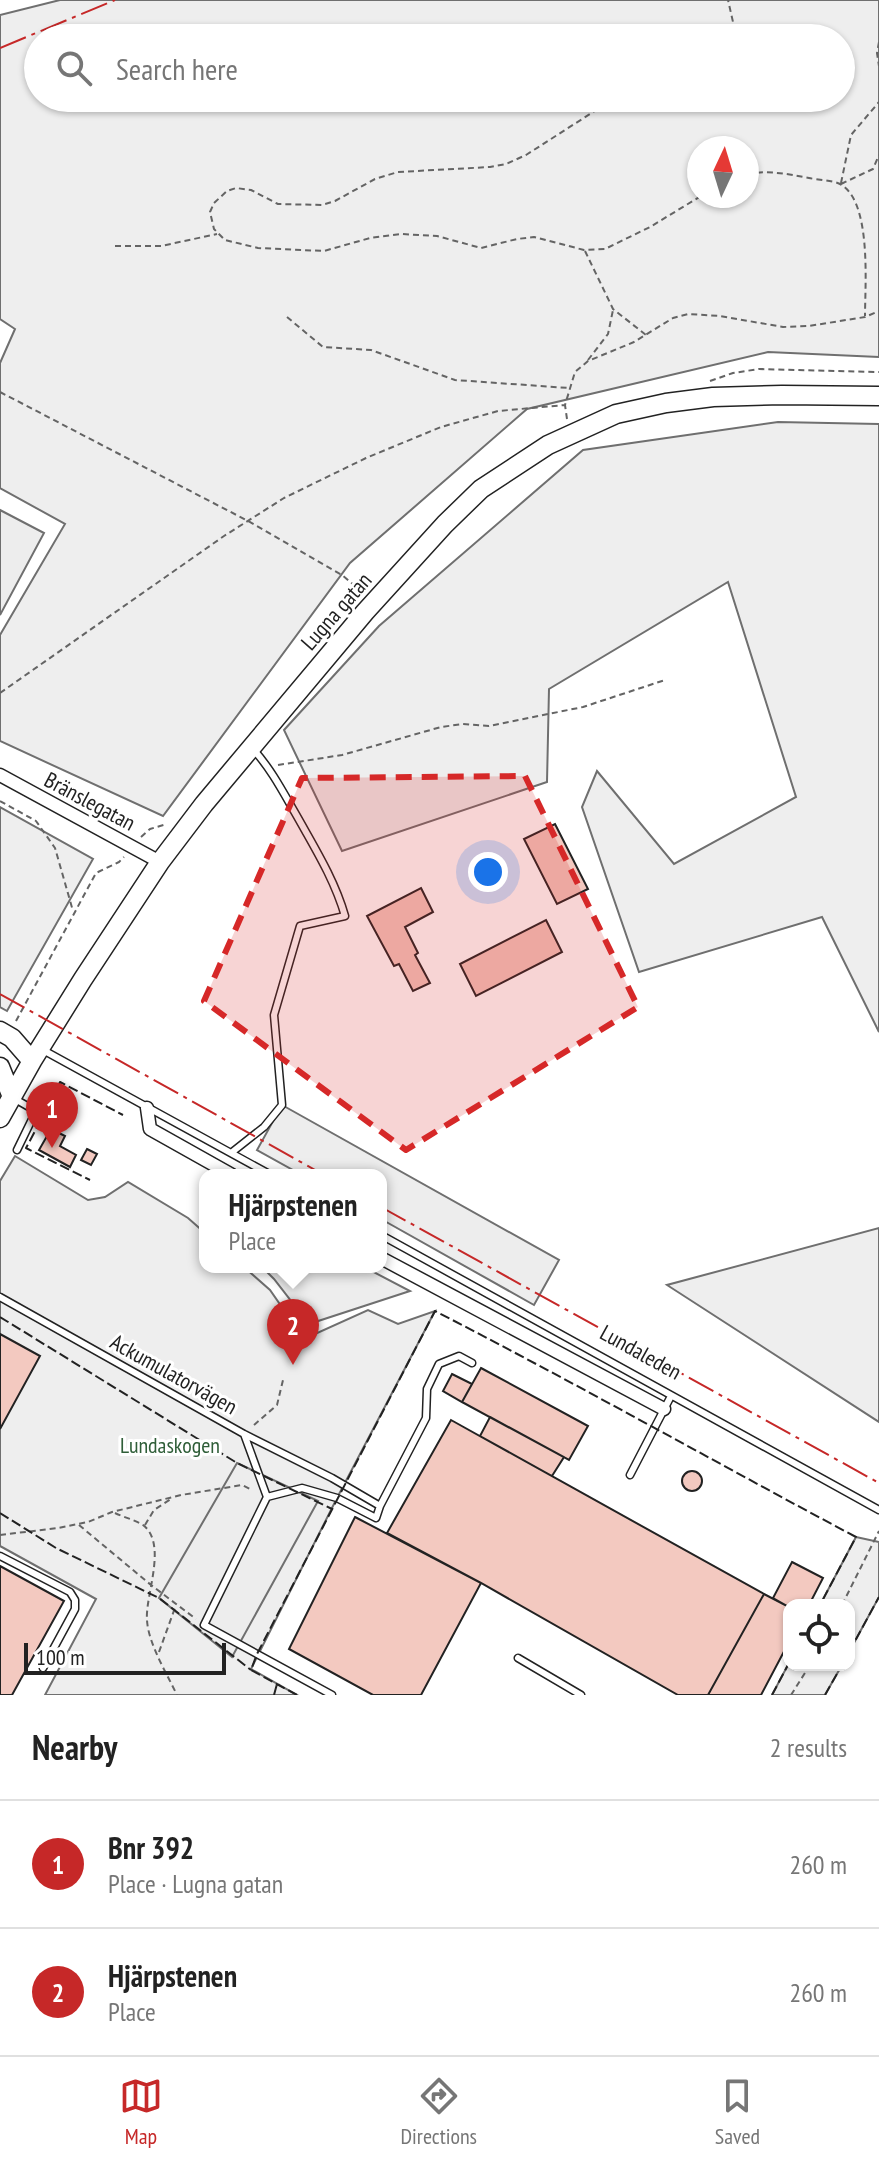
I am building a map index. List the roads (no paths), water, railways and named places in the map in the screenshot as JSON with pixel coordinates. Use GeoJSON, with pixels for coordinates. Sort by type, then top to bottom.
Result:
{"type":"FeatureCollection","features":[{"type":"Feature","properties":{"kind":"main road","name":"Lugna gatan"},"geometry":{"type":"LineString","coordinates":[[0,1118],[83,979],[160,862],[251,746],[375,602],[481,489],[548,445],[616,414],[713,397],[879,396]]}},
{"type":"Feature","properties":{"kind":"main road"},"geometry":{"type":"LineString","coordinates":[[6,1029],[12,1038],[36,1055]]}},
{"type":"Feature","properties":{"kind":"main road"},"geometry":{"type":"LineString","coordinates":[[0,1044],[36,1055]]}},
{"type":"Feature","properties":{"kind":"main road"},"geometry":{"type":"LineString","coordinates":[[0,1067],[12,1097]]}},
{"type":"Feature","properties":{"kind":"street","name":"Bränslegatan"},"geometry":{"type":"LineString","coordinates":[[0,775],[160,862]]}},
{"type":"Feature","properties":{"kind":"street"},"geometry":{"type":"LineString","coordinates":[[147,1108],[150,1129],[221,1169]]}},
{"type":"Feature","properties":{"kind":"street"},"geometry":{"type":"LineString","coordinates":[[387,1261],[664,1409]]}},
{"type":"Feature","properties":{"kind":"lane"},"geometry":{"type":"LineString","coordinates":[[231,1153],[264,1127],[282,1105],[274,1015],[300,926],[345,916],[321,859],[269,766],[251,746]]}},
{"type":"Feature","properties":{"kind":"lane"},"geometry":{"type":"LineString","coordinates":[[36,1055],[147,1108],[260,1169]]}},
{"type":"Feature","properties":{"kind":"lane"},"geometry":{"type":"LineString","coordinates":[[12,1097],[40,1113],[17,1150]]}},
{"type":"Feature","properties":{"kind":"lane","name":"Lundaleden"},"geometry":{"type":"LineString","coordinates":[[387,1238],[879,1510]]}},
{"type":"Feature","properties":{"kind":"lane","name":"Ackumulatorvägen"},"geometry":{"type":"LineString","coordinates":[[0,1297],[244,1434],[380,1506]]}},
{"type":"Feature","properties":{"kind":"lane"},"geometry":{"type":"LineString","coordinates":[[267,1497],[302,1488],[337,1498],[376,1518],[426,1418],[427,1389],[439,1364],[459,1356],[472,1363]]}},
{"type":"Feature","properties":{"kind":"lane"},"geometry":{"type":"LineString","coordinates":[[630,1475],[671,1396]]}},
{"type":"Feature","properties":{"kind":"lane"},"geometry":{"type":"LineString","coordinates":[[244,1434],[267,1497],[204,1625],[332,1695]]}},
{"type":"Feature","properties":{"kind":"lane"},"geometry":{"type":"LineString","coordinates":[[0,1556],[70,1592],[75,1600],[75,1609],[43,1668]]}},
{"type":"Feature","properties":{"kind":"lane"},"geometry":{"type":"LineString","coordinates":[[518,1658],[581,1695]]}},
{"type":"Feature","properties":{"kind":"place","name":"Bnr 392"},"geometry":{"type":"Point","coordinates":[52,1148]}},
{"type":"Feature","properties":{"kind":"place","name":"Hjärpstenen"},"geometry":{"type":"Point","coordinates":[293,1365]}},
{"type":"Feature","properties":{"kind":"park label","name":"Lundaskogen"},"geometry":{"type":"Point","coordinates":[170,1445]}}]}
